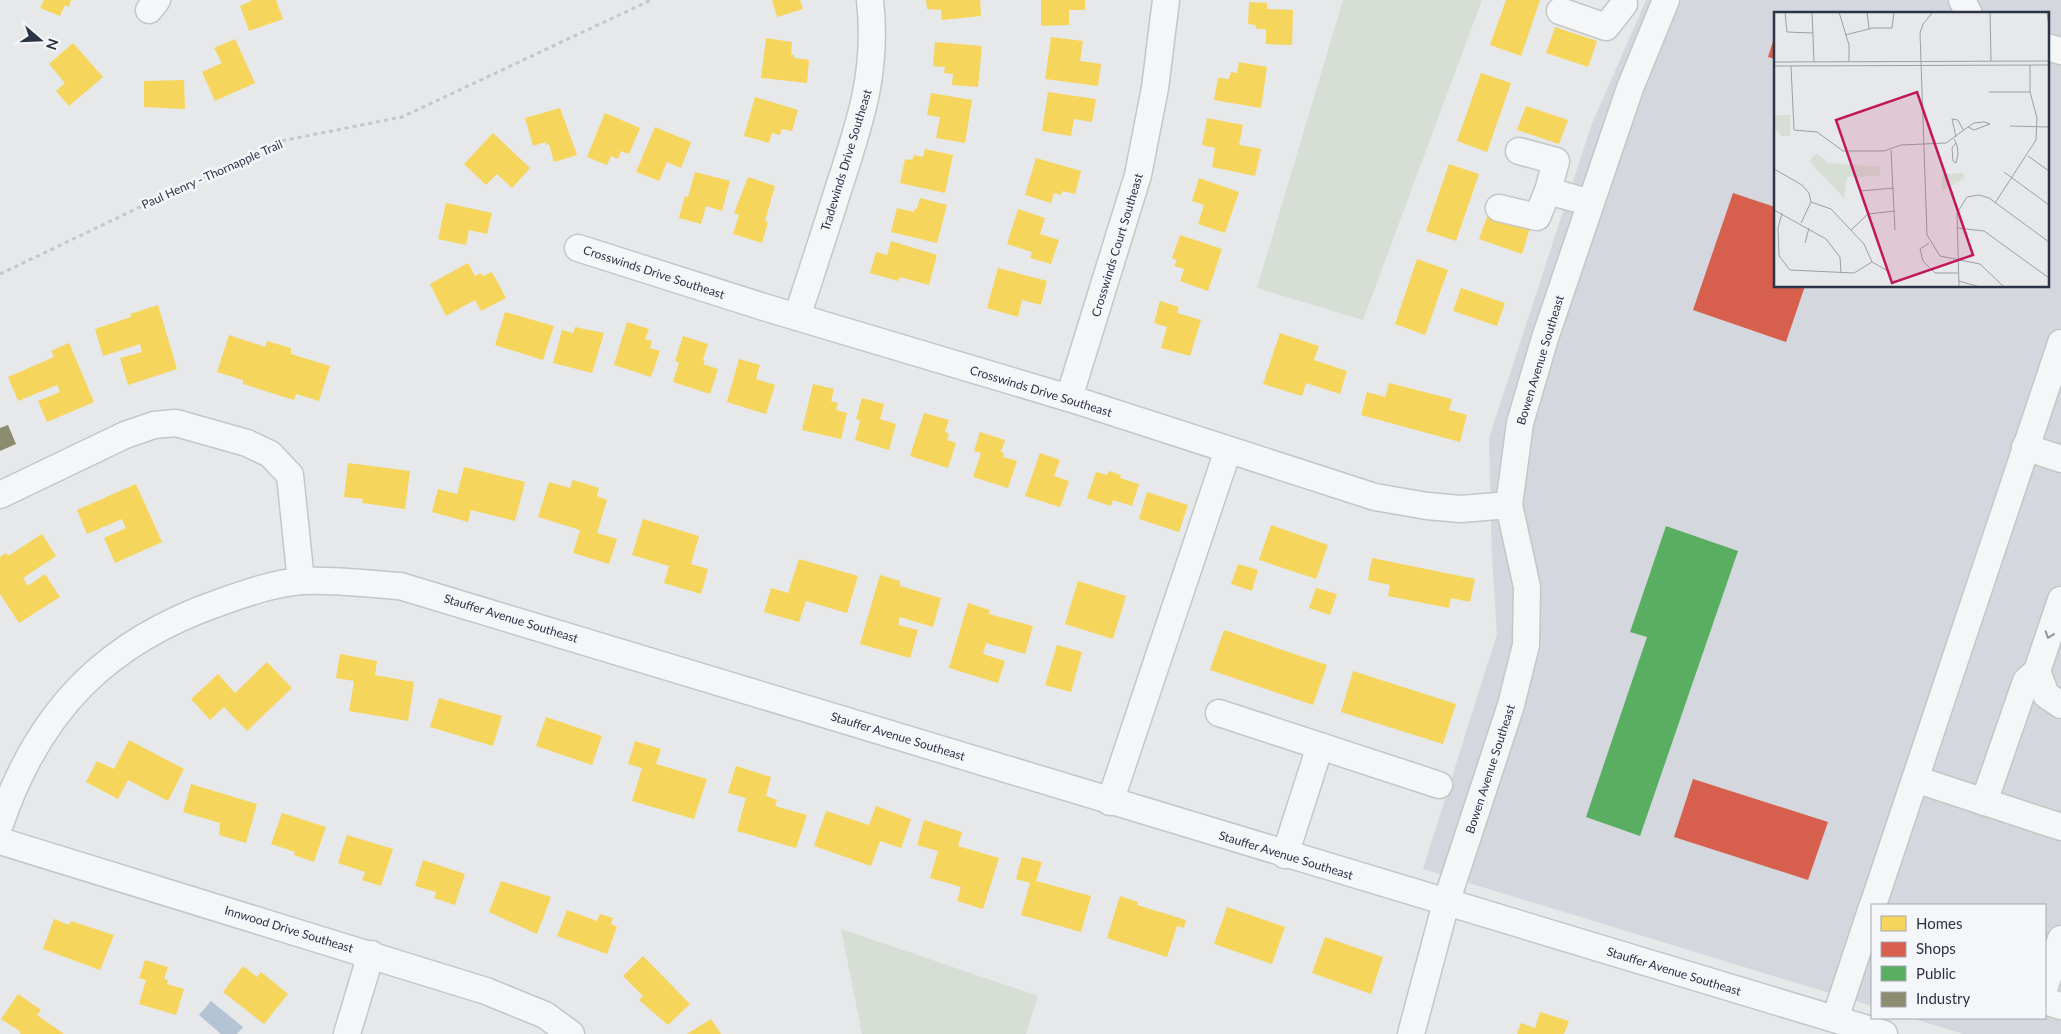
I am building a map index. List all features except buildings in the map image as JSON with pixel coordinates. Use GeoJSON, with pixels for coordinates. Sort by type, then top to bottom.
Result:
{"type":"FeatureCollection","features":[{"type":"Feature","properties":{"kind":"street","name":"Tradewinds Drive Southeast"},"geometry":{"type":"LineString","coordinates":[[797,317],[855,137],[869,83],[872,56],[870,0]]}},
{"type":"Feature","properties":{"kind":"street","name":"Crosswinds Court Southeast"},"geometry":{"type":"LineString","coordinates":[[1069,398],[1138,175],[1155,88],[1166,0]]}},
{"type":"Feature","properties":{"kind":"street"},"geometry":{"type":"LineString","coordinates":[[1962,0],[1968,12]]}},
{"type":"Feature","properties":{"kind":"street"},"geometry":{"type":"LineString","coordinates":[[1560,12],[1606,27],[1624,2],[1662,9]]}},
{"type":"Feature","properties":{"kind":"street","name":"Bowen Avenue Southeast"},"geometry":{"type":"LineString","coordinates":[[1411,1034],[1446,903],[1511,704],[1526,645],[1527,587],[1509,505],[1520,423],[1545,338],[1630,88],[1662,9]]}},
{"type":"Feature","properties":{"kind":"street"},"geometry":{"type":"LineString","coordinates":[[2048,47],[2061,51]]}},
{"type":"Feature","properties":{"kind":"street"},"geometry":{"type":"LineString","coordinates":[[1499,208],[1537,217],[1548,191],[1556,162],[1519,152]]}},
{"type":"Feature","properties":{"kind":"street"},"geometry":{"type":"LineString","coordinates":[[1548,191],[1591,203]]}},
{"type":"Feature","properties":{"kind":"street","name":"Crosswinds Drive Southeast"},"geometry":{"type":"LineString","coordinates":[[578,248],[797,317],[1069,398],[1375,497],[1427,506],[1461,509],[1509,505]]}},
{"type":"Feature","properties":{"kind":"street"},"geometry":{"type":"LineString","coordinates":[[1873,904],[2025,447],[2052,398],[2061,343]]}},
{"type":"Feature","properties":{"kind":"street"},"geometry":{"type":"LineString","coordinates":[[0,495],[125,435],[154,425],[176,423],[247,443],[270,454],[290,475],[301,581]]}},
{"type":"Feature","properties":{"kind":"street"},"geometry":{"type":"LineString","coordinates":[[2025,447],[2061,460]]}},
{"type":"Feature","properties":{"kind":"street"},"geometry":{"type":"LineString","coordinates":[[1110,802],[1228,450]]}},
{"type":"Feature","properties":{"kind":"street","name":"Stauffer Avenue Southeast"},"geometry":{"type":"LineString","coordinates":[[0,824],[12,790],[39,737],[66,702],[116,654],[184,614],[244,594],[301,581],[400,586],[432,594],[1110,802],[1884,1034]]}},
{"type":"Feature","properties":{"kind":"street"},"geometry":{"type":"LineString","coordinates":[[1984,802],[2026,681],[2037,671],[2061,600]]}},
{"type":"Feature","properties":{"kind":"street"},"geometry":{"type":"LineString","coordinates":[[2037,671],[2046,695],[2061,704]]}},
{"type":"Feature","properties":{"kind":"street"},"geometry":{"type":"LineString","coordinates":[[1219,713],[1440,785]]}},
{"type":"Feature","properties":{"kind":"street"},"geometry":{"type":"LineString","coordinates":[[1285,854],[1320,746]]}},
{"type":"Feature","properties":{"kind":"street"},"geometry":{"type":"LineString","coordinates":[[1914,780],[2061,827]]}},
{"type":"Feature","properties":{"kind":"street","name":"Innwood Drive Southeast"},"geometry":{"type":"LineString","coordinates":[[0,841],[486,991],[545,1016],[570,1034]]}},
{"type":"Feature","properties":{"kind":"street"},"geometry":{"type":"LineString","coordinates":[[1835,1019],[1871,909]]}},
{"type":"Feature","properties":{"kind":"street"},"geometry":{"type":"LineString","coordinates":[[2046,983],[2061,939]]}},
{"type":"Feature","properties":{"kind":"street"},"geometry":{"type":"LineString","coordinates":[[347,1034],[371,954]]}},
{"type":"Feature","properties":{"kind":"street"},"geometry":{"type":"LineString","coordinates":[[2046,1001],[2061,1006]]}},
{"type":"Feature","properties":{"kind":"path","name":"Paul Henry - Thornapple Trail"},"geometry":{"type":"LineString","coordinates":[[0,274],[276,142],[402,117],[651,0]]}},
{"type":"Feature","properties":{"kind":"shaded area"},"geometry":{"type":"Polygon","coordinates":[[[1343,0],[1482,0],[1363,320],[1257,288],[1343,0]]]}},
{"type":"Feature","properties":{"kind":"shaded area"},"geometry":{"type":"Polygon","coordinates":[[[1646,0],[2061,0],[2061,1034],[1964,1034],[1914,1019],[2046,1019],[2046,904],[1871,904],[1871,1006],[1423,869],[1497,634],[1492,558],[1489,438],[1591,126],[1646,0]]]}},
{"type":"Feature","properties":{"kind":"shaded area"},"geometry":{"type":"Polygon","coordinates":[[[841,929],[1038,996],[1026,1034],[862,1034],[841,929]]]}},
{"type":"Feature","properties":{"kind":"water"},"geometry":{"type":"Polygon","coordinates":[[[211,1001],[243,1027],[237,1034],[221,1034],[199,1015],[211,1001]]]}}]}
